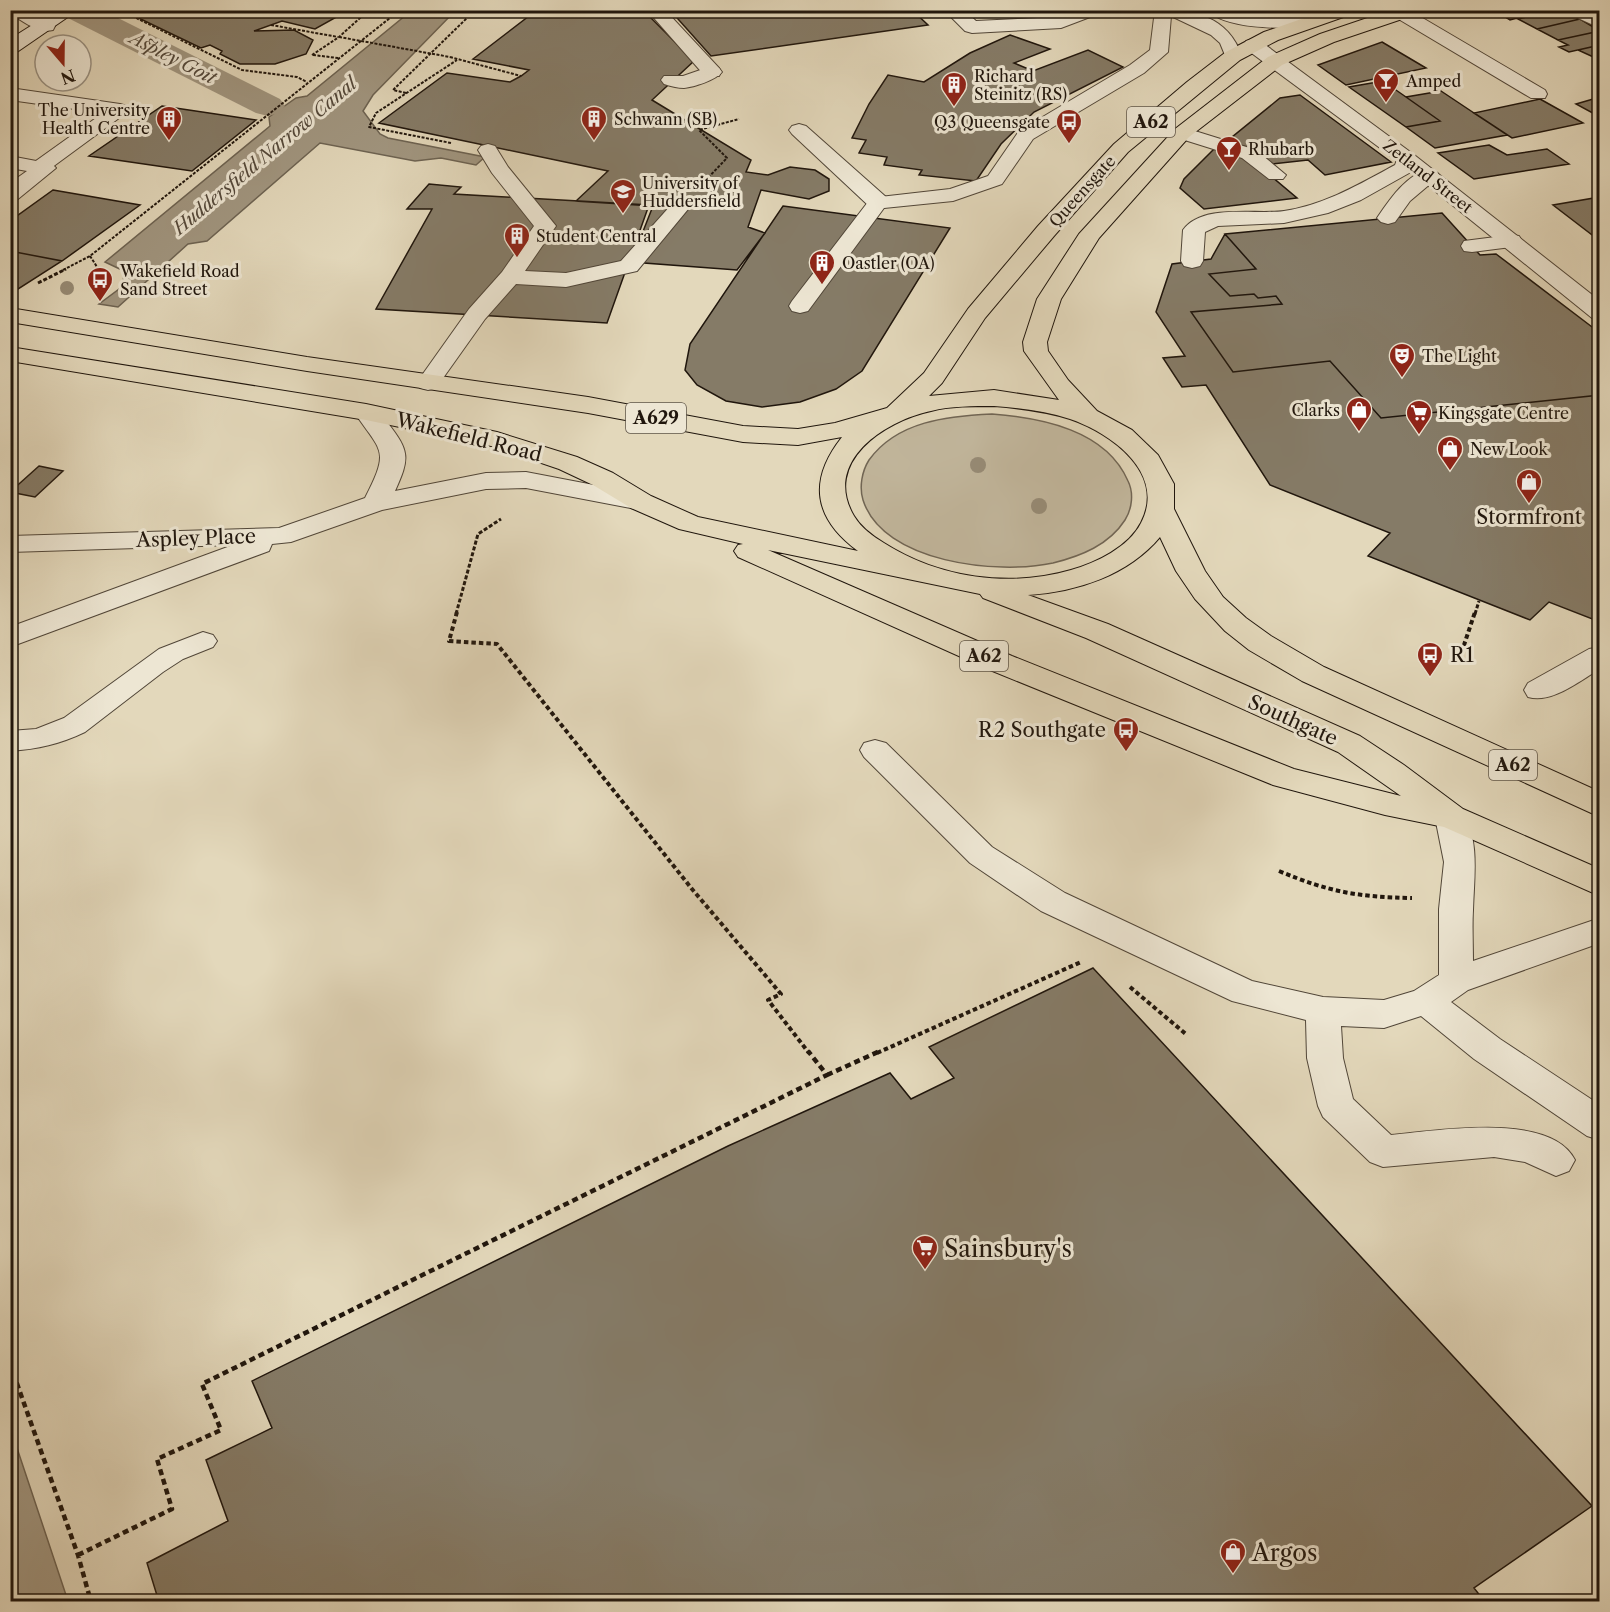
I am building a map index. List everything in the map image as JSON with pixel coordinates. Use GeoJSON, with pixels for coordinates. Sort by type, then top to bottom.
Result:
{"type":"FeatureCollection","features":[{"type":"Feature","properties":{"kind":"highway","name":"Queensgate"},"geometry":{"type":"LineString","coordinates":[[889,416],[933,378],[976,314],[1076,196],[1121,148],[1233,56],[1306,22],[1347,10]]}},
{"type":"Feature","properties":{"kind":"highway","name":"Queensgate"},"geometry":{"type":"LineString","coordinates":[[1088,417],[1059,385],[1036,351],[1035,342],[1049,299],[1090,234],[1182,133],[1275,61],[1327,38],[1406,12]]}},
{"type":"Feature","properties":{"kind":"highway","name":"Wakefield Road"},"geometry":{"type":"LineString","coordinates":[[10,315],[428,383],[588,405],[743,435],[798,437],[835,431],[946,401],[994,398],[1058,407],[1088,417]]}},
{"type":"Feature","properties":{"kind":"highway","name":"Wakefield Road"},"geometry":{"type":"LineString","coordinates":[[10,354],[366,412],[497,440],[603,479],[641,502],[689,523],[816,552],[913,570]]}},
{"type":"Feature","properties":{"kind":"highway"},"geometry":{"type":"LineString","coordinates":[[889,416],[860,434],[842,452],[834,469],[832,494],[840,516],[856,536],[881,555],[913,570],[941,579],[1017,587],[1060,582],[1089,575],[1135,551],[1151,534],[1162,511],[1161,484],[1148,458],[1122,436],[1088,417]]}},
{"type":"Feature","properties":{"kind":"highway","name":"A62"},"geometry":{"type":"LineString","coordinates":[[1162,511],[1191,571],[1207,594],[1249,637],[1308,673],[1427,724],[1599,806]]}},
{"type":"Feature","properties":{"kind":"highway","name":"A62"},"geometry":{"type":"LineString","coordinates":[[689,523],[834,591],[1001,663],[1284,777],[1385,804],[1451,817]]}},
{"type":"Feature","properties":{"kind":"highway","name":"Southgate"},"geometry":{"type":"LineString","coordinates":[[972,584],[1096,631],[1349,744],[1393,773],[1451,817],[1549,859],[1599,884]]}},
{"type":"Feature","properties":{"kind":"street"},"geometry":{"type":"LineString","coordinates":[[17,10],[58,18]]}},
{"type":"Feature","properties":{"kind":"street"},"geometry":{"type":"LineString","coordinates":[[952,10],[972,27],[1061,22],[1092,10]]}},
{"type":"Feature","properties":{"kind":"street"},"geometry":{"type":"LineString","coordinates":[[1575,10],[1599,22]]}},
{"type":"Feature","properties":{"kind":"street"},"geometry":{"type":"LineString","coordinates":[[10,48],[58,18]]}},
{"type":"Feature","properties":{"kind":"street","name":"Zetland Street"},"geometry":{"type":"LineString","coordinates":[[1253,45],[1429,175],[1599,312]]}},
{"type":"Feature","properties":{"kind":"street"},"geometry":{"type":"LineString","coordinates":[[671,80],[684,82],[712,72]]}},
{"type":"Feature","properties":{"kind":"street"},"geometry":{"type":"LineString","coordinates":[[799,130],[878,202]]}},
{"type":"Feature","properties":{"kind":"street"},"geometry":{"type":"LineString","coordinates":[[10,162],[45,168],[10,194]]}},
{"type":"Feature","properties":{"kind":"street"},"geometry":{"type":"LineString","coordinates":[[1539,690],[1599,656]]}},
{"type":"Feature","properties":{"kind":"lane"},"geometry":{"type":"LineString","coordinates":[[655,10],[712,72]]}},
{"type":"Feature","properties":{"kind":"lane"},"geometry":{"type":"LineString","coordinates":[[1140,10],[1174,12],[1198,21],[1228,41],[1233,56]]}},
{"type":"Feature","properties":{"kind":"lane"},"geometry":{"type":"LineString","coordinates":[[1216,10],[1259,23],[1306,22]]}},
{"type":"Feature","properties":{"kind":"lane"},"geometry":{"type":"LineString","coordinates":[[800,306],[878,202],[953,195],[995,180],[1026,135],[1137,69],[1159,52],[1174,12]]}},
{"type":"Feature","properties":{"kind":"lane"},"geometry":{"type":"LineString","coordinates":[[1406,12],[1538,94]]}},
{"type":"Feature","properties":{"kind":"lane"},"geometry":{"type":"LineString","coordinates":[[10,94],[120,110],[40,167]]}},
{"type":"Feature","properties":{"kind":"lane"},"geometry":{"type":"LineString","coordinates":[[1182,133],[1249,154],[1276,175]]}},
{"type":"Feature","properties":{"kind":"lane"},"geometry":{"type":"LineString","coordinates":[[428,383],[477,314],[510,277],[545,226],[499,169],[489,150]]}},
{"type":"Feature","properties":{"kind":"lane"},"geometry":{"type":"LineString","coordinates":[[1192,261],[1194,230],[1202,222],[1234,218],[1262,219],[1302,216],[1369,188],[1404,168],[1406,158]]}},
{"type":"Feature","properties":{"kind":"lane"},"geometry":{"type":"LineString","coordinates":[[1388,219],[1401,197],[1429,175]]}},
{"type":"Feature","properties":{"kind":"lane"},"geometry":{"type":"LineString","coordinates":[[510,277],[566,280],[629,266],[679,208]]}},
{"type":"Feature","properties":{"kind":"lane"},"geometry":{"type":"LineString","coordinates":[[1472,246],[1511,241]]}},
{"type":"Feature","properties":{"kind":"lane"},"geometry":{"type":"LineString","coordinates":[[503,249],[527,252]]}},
{"type":"Feature","properties":{"kind":"lane"},"geometry":{"type":"LineString","coordinates":[[366,412],[392,445],[392,470],[376,503]]}},
{"type":"Feature","properties":{"kind":"lane","name":"Aspley Place"},"geometry":{"type":"LineString","coordinates":[[10,544],[282,536],[376,503],[474,483],[526,480],[641,502]]}},
{"type":"Feature","properties":{"kind":"lane"},"geometry":{"type":"LineString","coordinates":[[10,638],[47,622],[147,588],[282,536]]}},
{"type":"Feature","properties":{"kind":"lane"},"geometry":{"type":"LineString","coordinates":[[10,741],[38,739],[71,727],[98,710],[171,654],[203,641]]}},
{"type":"Feature","properties":{"kind":"lane"},"geometry":{"type":"LineString","coordinates":[[875,750],[981,855],[1053,902],[1244,992],[1323,1011],[1384,1014],[1426,1001],[1456,981],[1599,930]]}},
{"type":"Feature","properties":{"kind":"lane"},"geometry":{"type":"LineString","coordinates":[[1451,817],[1460,862],[1456,909],[1456,981]]}},
{"type":"Feature","properties":{"kind":"lane"},"geometry":{"type":"LineString","coordinates":[[1426,1001],[1487,1048],[1599,1125]]}},
{"type":"Feature","properties":{"kind":"lane"},"geometry":{"type":"LineString","coordinates":[[1323,1011],[1325,1058],[1336,1106],[1383,1151],[1494,1142],[1531,1147],[1556,1160]]}},
{"type":"Feature","properties":{"kind":"path"},"geometry":{"type":"LineString","coordinates":[[120,10],[242,70],[297,77],[308,82]]}},
{"type":"Feature","properties":{"kind":"path"},"geometry":{"type":"LineString","coordinates":[[339,58],[312,55],[339,37],[369,10]]}},
{"type":"Feature","properties":{"kind":"path"},"geometry":{"type":"LineString","coordinates":[[367,14],[385,10]]}},
{"type":"Feature","properties":{"kind":"path"},"geometry":{"type":"LineString","coordinates":[[34,285],[90,256],[400,10]]}},
{"type":"Feature","properties":{"kind":"path"},"geometry":{"type":"LineString","coordinates":[[406,93],[393,90],[467,18],[470,10]]}},
{"type":"Feature","properties":{"kind":"path"},"geometry":{"type":"LineString","coordinates":[[271,25],[450,57],[521,76]]}},
{"type":"Feature","properties":{"kind":"path"},"geometry":{"type":"LineString","coordinates":[[457,60],[376,113],[369,127],[489,150]]}},
{"type":"Feature","properties":{"kind":"path"},"geometry":{"type":"LineString","coordinates":[[727,158],[699,130],[739,120]]}},
{"type":"Feature","properties":{"kind":"path"},"geometry":{"type":"LineString","coordinates":[[90,256],[109,285],[101,294]]}},
{"type":"Feature","properties":{"kind":"path"},"geometry":{"type":"LineString","coordinates":[[504,517],[478,534],[449,641],[497,644],[692,889],[781,994],[768,1000],[827,1075]]}},
{"type":"Feature","properties":{"kind":"path"},"geometry":{"type":"LineString","coordinates":[[1459,660],[1479,601]]}},
{"type":"Feature","properties":{"kind":"path"},"geometry":{"type":"LineString","coordinates":[[1279,871],[1317,887],[1365,897],[1417,898]]}},
{"type":"Feature","properties":{"kind":"path"},"geometry":{"type":"LineString","coordinates":[[78,1555],[172,1509],[157,1459],[221,1430],[202,1384],[827,1075],[1083,961]]}},
{"type":"Feature","properties":{"kind":"path"},"geometry":{"type":"LineString","coordinates":[[1128,985],[1187,1035]]}},
{"type":"Feature","properties":{"kind":"path"},"geometry":{"type":"LineString","coordinates":[[10,1364],[78,1555],[91,1602]]}},
{"type":"Feature","properties":{"kind":"shaded area"},"geometry":{"type":"Polygon","coordinates":[[[992,414],[1031,419],[1070,430],[1088,438],[1104,450],[1118,464],[1131,491],[1129,511],[1118,529],[1103,543],[1074,557],[1053,563],[1003,567],[945,560],[917,551],[893,538],[875,521],[863,500],[861,485],[869,460],[881,447],[894,437],[924,423],[992,414]]]}},
{"type":"Feature","properties":{"kind":"water","name":"Huddersfield Narrow Canal"},"geometry":{"type":"Polygon","coordinates":[[[411,11],[455,11],[373,95],[363,111],[380,134],[388,138],[485,157],[476,165],[441,158],[415,161],[320,143],[207,241],[188,244],[118,307],[99,304],[123,286],[124,271],[105,262],[270,126],[269,117],[296,98],[307,96],[411,11]]]}},
{"type":"Feature","properties":{"kind":"water"},"geometry":{"type":"Polygon","coordinates":[[[10,1427],[68,1601],[11,1601],[10,1427]]]}},
{"type":"Feature","properties":{"kind":"building"},"geometry":{"type":"Polygon","coordinates":[[[223,10],[233,15],[248,10],[349,10],[315,29],[282,21],[254,31],[294,30],[313,40],[306,54],[275,64],[240,64],[220,54],[222,51],[210,45],[201,48],[124,11],[223,10]]]}},
{"type":"Feature","properties":{"kind":"building","name":"Schwann (SB)"},"geometry":{"type":"Polygon","coordinates":[[[549,10],[643,10],[694,61],[652,100],[751,160],[746,172],[768,175],[790,167],[815,170],[829,179],[829,191],[809,199],[761,190],[748,227],[765,233],[737,270],[631,262],[653,206],[576,201],[608,171],[379,123],[447,73],[510,82],[521,76],[529,70],[473,59],[533,13],[549,10]]]}},
{"type":"Feature","properties":{"kind":"building"},"geometry":{"type":"Polygon","coordinates":[[[670,10],[912,10],[928,25],[711,56],[670,10]]]}},
{"type":"Feature","properties":{"kind":"building"},"geometry":{"type":"Polygon","coordinates":[[[961,10],[1015,10],[970,18],[961,10]]]}},
{"type":"Feature","properties":{"kind":"building"},"geometry":{"type":"Polygon","coordinates":[[[1494,10],[1547,10],[1510,20],[1494,10]]]}},
{"type":"Feature","properties":{"kind":"building"},"geometry":{"type":"Polygon","coordinates":[[[1562,10],[1580,19],[1537,29],[1518,19],[1562,10]]]}},
{"type":"Feature","properties":{"kind":"building"},"geometry":{"type":"Polygon","coordinates":[[[1580,19],[1600,31],[1558,40],[1537,29],[1580,19]]]}},
{"type":"Feature","properties":{"kind":"building"},"geometry":{"type":"Polygon","coordinates":[[[1600,31],[1600,45],[1569,52],[1559,47],[1568,45],[1558,40],[1600,31]]]}},
{"type":"Feature","properties":{"kind":"building","name":"Richard Steinitz (RS)"},"geometry":{"type":"Polygon","coordinates":[[[1010,35],[1050,49],[1014,63],[1033,71],[1088,50],[1123,67],[1034,112],[1001,144],[976,181],[919,175],[922,170],[884,165],[887,157],[859,153],[866,140],[852,138],[869,104],[888,75],[924,82],[970,53],[1010,35]]]}},
{"type":"Feature","properties":{"kind":"building"},"geometry":{"type":"Polygon","coordinates":[[[1382,42],[1426,68],[1346,85],[1318,65],[1382,42]]]}},
{"type":"Feature","properties":{"kind":"building"},"geometry":{"type":"Polygon","coordinates":[[[1600,45],[1600,60],[1578,50],[1600,45]]]}},
{"type":"Feature","properties":{"kind":"building"},"geometry":{"type":"Polygon","coordinates":[[[1383,81],[1440,121],[1406,127],[1349,87],[1383,81]]]}},
{"type":"Feature","properties":{"kind":"building"},"geometry":{"type":"Polygon","coordinates":[[[1441,91],[1507,135],[1435,148],[1406,127],[1440,121],[1406,97],[1441,91]]]}},
{"type":"Feature","properties":{"kind":"building"},"geometry":{"type":"Polygon","coordinates":[[[1300,95],[1391,162],[1325,175],[1308,160],[1272,164],[1255,149],[1226,142],[1280,98],[1300,95]]]}},
{"type":"Feature","properties":{"kind":"building"},"geometry":{"type":"Polygon","coordinates":[[[1600,97],[1600,117],[1576,104],[1600,97]]]}},
{"type":"Feature","properties":{"kind":"building"},"geometry":{"type":"Polygon","coordinates":[[[1540,99],[1583,123],[1512,138],[1474,113],[1540,99]]]}},
{"type":"Feature","properties":{"kind":"building","name":"The University Health Centre"},"geometry":{"type":"Polygon","coordinates":[[[162,106],[256,120],[192,171],[89,156],[162,106]]]}},
{"type":"Feature","properties":{"kind":"building"},"geometry":{"type":"Polygon","coordinates":[[[1489,145],[1507,155],[1547,149],[1569,164],[1474,179],[1438,153],[1489,145]]]}},
{"type":"Feature","properties":{"kind":"building","name":"Rhubarb"},"geometry":{"type":"Polygon","coordinates":[[[1215,148],[1238,153],[1259,166],[1297,198],[1204,209],[1180,188],[1184,179],[1215,148]]]}},
{"type":"Feature","properties":{"kind":"building","name":"Student Central"},"geometry":{"type":"Polygon","coordinates":[[[429,184],[461,187],[454,194],[649,205],[607,323],[376,309],[432,209],[407,209],[429,184]]]}},
{"type":"Feature","properties":{"kind":"building"},"geometry":{"type":"Polygon","coordinates":[[[53,190],[140,205],[62,261],[10,251],[10,221],[53,190]]]}},
{"type":"Feature","properties":{"kind":"building"},"geometry":{"type":"Polygon","coordinates":[[[1600,197],[1600,241],[1553,205],[1600,197]]]}},
{"type":"Feature","properties":{"kind":"building","name":"Oastler (OA)"},"geometry":{"type":"Polygon","coordinates":[[[783,206],[950,228],[862,371],[836,389],[800,402],[762,407],[726,401],[697,385],[685,370],[690,344],[783,206]]]}},
{"type":"Feature","properties":{"kind":"building","name":"Kingsgate Centre"},"geometry":{"type":"Polygon","coordinates":[[[1442,213],[1480,255],[1496,254],[1600,333],[1600,622],[1549,602],[1530,620],[1368,556],[1390,533],[1270,485],[1206,385],[1182,387],[1163,358],[1185,356],[1156,312],[1172,264],[1211,259],[1225,234],[1442,213]]]}},
{"type":"Feature","properties":{"kind":"building","name":"The Light"},"geometry":{"type":"Polygon","coordinates":[[[1442,213],[1480,255],[1496,254],[1600,333],[1600,395],[1381,418],[1330,361],[1233,372],[1191,312],[1282,304],[1276,296],[1258,298],[1254,294],[1230,296],[1209,274],[1256,269],[1225,234],[1442,213]]]}},
{"type":"Feature","properties":{"kind":"building"},"geometry":{"type":"Polygon","coordinates":[[[10,251],[62,261],[15,291],[10,290],[10,251]]]}},
{"type":"Feature","properties":{"kind":"building"},"geometry":{"type":"Polygon","coordinates":[[[39,466],[63,471],[35,497],[10,492],[39,466]]]}},
{"type":"Feature","properties":{"kind":"building","name":"Sainsbury's"},"geometry":{"type":"Polygon","coordinates":[[[1093,968],[1592,1506],[1474,1588],[1485,1602],[159,1602],[147,1563],[228,1521],[206,1460],[272,1428],[252,1381],[728,1146],[890,1073],[911,1099],[954,1078],[929,1047],[1093,968]]]}},
{"type":"Feature","properties":{"kind":"waterway","name":"Aspley Goit"},"geometry":{"type":"LineString","coordinates":[[77,10],[268,106]]}},
{"type":"Feature","properties":{"kind":"place","name":"Amped"},"geometry":{"type":"Point","coordinates":[1386,104]}},
{"type":"Feature","properties":{"kind":"place","name":"Richard Steinitz (RS)"},"geometry":{"type":"Point","coordinates":[954,108]}},
{"type":"Feature","properties":{"kind":"place","name":"The University Health Centre"},"geometry":{"type":"Point","coordinates":[169,142]}},
{"type":"Feature","properties":{"kind":"place","name":"Schwann (SB)"},"geometry":{"type":"Point","coordinates":[594,142]}},
{"type":"Feature","properties":{"kind":"place","name":"Q3 Queensgate"},"geometry":{"type":"Point","coordinates":[1069,145]}},
{"type":"Feature","properties":{"kind":"place","name":"Rhubarb"},"geometry":{"type":"Point","coordinates":[1229,172]}},
{"type":"Feature","properties":{"kind":"place","name":"University of Huddersfield"},"geometry":{"type":"Point","coordinates":[623,215]}},
{"type":"Feature","properties":{"kind":"place","name":"Student Central"},"geometry":{"type":"Point","coordinates":[517,259]}},
{"type":"Feature","properties":{"kind":"place","name":"Oastler (OA)"},"geometry":{"type":"Point","coordinates":[822,286]}},
{"type":"Feature","properties":{"kind":"place","name":"Wakefield Road Sand Street"},"geometry":{"type":"Point","coordinates":[100,303]}},
{"type":"Feature","properties":{"kind":"place","name":"The Light"},"geometry":{"type":"Point","coordinates":[1402,379]}},
{"type":"Feature","properties":{"kind":"place","name":"Clarks"},"geometry":{"type":"Point","coordinates":[1359,433]}},
{"type":"Feature","properties":{"kind":"place","name":"Kingsgate Centre"},"geometry":{"type":"Point","coordinates":[1419,436]}},
{"type":"Feature","properties":{"kind":"place","name":"New Look"},"geometry":{"type":"Point","coordinates":[1450,472]}},
{"type":"Feature","properties":{"kind":"place","name":"Stormfront"},"geometry":{"type":"Point","coordinates":[1529,505]}},
{"type":"Feature","properties":{"kind":"place","name":"R1"},"geometry":{"type":"Point","coordinates":[1430,678]}},
{"type":"Feature","properties":{"kind":"place","name":"R2 Southgate"},"geometry":{"type":"Point","coordinates":[1126,753]}},
{"type":"Feature","properties":{"kind":"place","name":"Sainsbury's"},"geometry":{"type":"Point","coordinates":[925,1271]}},
{"type":"Feature","properties":{"kind":"place","name":"Argos"},"geometry":{"type":"Point","coordinates":[1233,1575]}}]}
